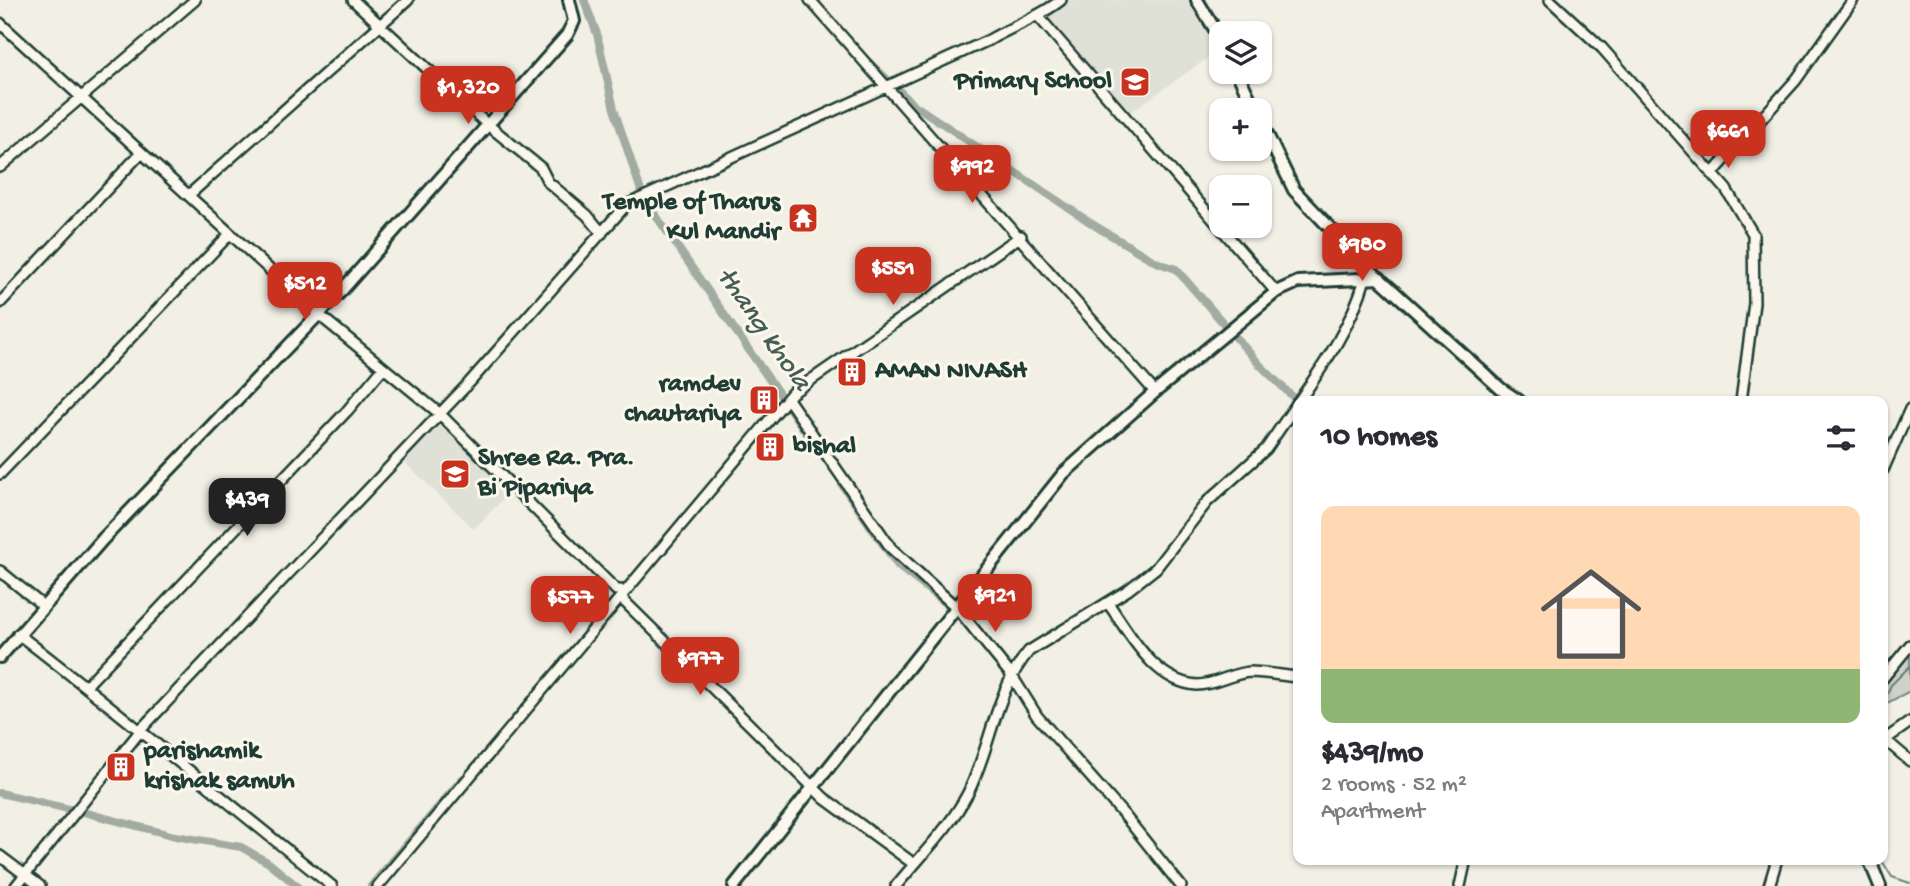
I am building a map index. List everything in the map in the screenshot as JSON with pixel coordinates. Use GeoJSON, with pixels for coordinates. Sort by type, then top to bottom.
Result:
{"type":"FeatureCollection","features":[{"type":"Feature","properties":{"kind":"street"},"geometry":{"type":"LineString","coordinates":[[0,167],[195,0]]}},
{"type":"Feature","properties":{"kind":"street"},"geometry":{"type":"LineString","coordinates":[[353,0],[488,125],[541,168],[548,182],[587,215],[602,233]]}},
{"type":"Feature","properties":{"kind":"street"},"geometry":{"type":"LineString","coordinates":[[190,194],[408,0]]}},
{"type":"Feature","properties":{"kind":"street"},"geometry":{"type":"LineString","coordinates":[[0,657],[42,606],[318,314],[568,34],[574,21],[569,0]]}},
{"type":"Feature","properties":{"kind":"street"},"geometry":{"type":"LineString","coordinates":[[810,0],[889,85],[1155,392]]}},
{"type":"Feature","properties":{"kind":"street"},"geometry":{"type":"LineString","coordinates":[[16,886],[141,730],[439,414],[626,205],[1038,16],[1061,0]]}},
{"type":"Feature","properties":{"kind":"street"},"geometry":{"type":"LineString","coordinates":[[1197,0],[1210,21]]}},
{"type":"Feature","properties":{"kind":"street"},"geometry":{"type":"LineString","coordinates":[[1550,0],[1602,48],[1712,174],[1754,234],[1754,303],[1742,396]]}},
{"type":"Feature","properties":{"kind":"street"},"geometry":{"type":"LineString","coordinates":[[1712,174],[1796,80],[1853,0]]}},
{"type":"Feature","properties":{"kind":"street"},"geometry":{"type":"LineString","coordinates":[[1038,16],[1276,292]]}},
{"type":"Feature","properties":{"kind":"street"},"geometry":{"type":"LineString","coordinates":[[0,23],[141,153],[190,194],[318,314],[439,414],[616,590],[622,592]]}},
{"type":"Feature","properties":{"kind":"street"},"geometry":{"type":"LineString","coordinates":[[1272,145],[1294,190],[1380,278],[1512,396]]}},
{"type":"Feature","properties":{"kind":"street"},"geometry":{"type":"LineString","coordinates":[[0,303],[141,153]]}},
{"type":"Feature","properties":{"kind":"street"},"geometry":{"type":"LineString","coordinates":[[0,474],[230,234]]}},
{"type":"Feature","properties":{"kind":"street"},"geometry":{"type":"LineString","coordinates":[[378,886],[604,619],[622,592],[691,517],[785,403],[804,384],[1020,236]]}},
{"type":"Feature","properties":{"kind":"street"},"geometry":{"type":"LineString","coordinates":[[734,886],[810,783],[957,608],[1063,474],[1155,392],[1276,292],[1298,282],[1380,278]]}},
{"type":"Feature","properties":{"kind":"street"},"geometry":{"type":"LineString","coordinates":[[1302,396],[1352,317],[1365,279]]}},
{"type":"Feature","properties":{"kind":"street"},"geometry":{"type":"LineString","coordinates":[[86,686],[346,411],[383,368]]}},
{"type":"Feature","properties":{"kind":"street"},"geometry":{"type":"LineString","coordinates":[[785,403],[891,548],[957,608],[1012,676],[1037,716],[1125,816],[1181,886]]}},
{"type":"Feature","properties":{"kind":"street"},"geometry":{"type":"LineString","coordinates":[[1888,459],[1910,409]]}},
{"type":"Feature","properties":{"kind":"street"},"geometry":{"type":"LineString","coordinates":[[896,886],[931,849],[968,793],[985,755],[1012,676],[1029,651],[1108,603],[1156,568],[1215,493],[1266,449],[1293,410]]}},
{"type":"Feature","properties":{"kind":"street"},"geometry":{"type":"LineString","coordinates":[[0,571],[42,606]]}},
{"type":"Feature","properties":{"kind":"street"},"geometry":{"type":"LineString","coordinates":[[622,592],[624,601],[844,816],[914,864]]}},
{"type":"Feature","properties":{"kind":"street"},"geometry":{"type":"LineString","coordinates":[[1108,603],[1143,653],[1159,669],[1182,682],[1200,685],[1248,672],[1293,676]]}},
{"type":"Feature","properties":{"kind":"street"},"geometry":{"type":"LineString","coordinates":[[18,634],[141,730],[332,886]]}},
{"type":"Feature","properties":{"kind":"street"},"geometry":{"type":"LineString","coordinates":[[1888,672],[1910,645]]}},
{"type":"Feature","properties":{"kind":"street"},"geometry":{"type":"LineString","coordinates":[[1888,736],[1910,722]]}},
{"type":"Feature","properties":{"kind":"street"},"geometry":{"type":"LineString","coordinates":[[1888,742],[1910,761]]}},
{"type":"Feature","properties":{"kind":"street"},"geometry":{"type":"LineString","coordinates":[[0,856],[40,886]]}},
{"type":"Feature","properties":{"kind":"street"},"geometry":{"type":"LineString","coordinates":[[1460,886],[1465,865]]}},
{"type":"Feature","properties":{"kind":"street"},"geometry":{"type":"LineString","coordinates":[[1769,886],[1775,865]]}},
{"type":"Feature","properties":{"kind":"street"},"geometry":{"type":"LineString","coordinates":[[1871,865],[1880,886]]}},
{"type":"Feature","properties":{"kind":"shaded area","name":"Primary School"},"geometry":{"type":"Polygon","coordinates":[[[1061,0],[1197,0],[1209,21],[1209,57],[1125,116],[1038,16],[1061,0]]]}},
{"type":"Feature","properties":{"kind":"shaded area","name":"Shree Ra. Pra. Bi Pipariya"},"geometry":{"type":"Polygon","coordinates":[[[439,413],[511,491],[474,529],[398,456],[439,413]]]}},
{"type":"Feature","properties":{"kind":"shaded area"},"geometry":{"type":"Polygon","coordinates":[[[1910,648],[1910,691],[1888,702],[1888,675],[1910,648]]]}},
{"type":"Feature","properties":{"kind":"waterway","name":"thang khola"},"geometry":{"type":"LineString","coordinates":[[584,0],[597,34],[614,109],[643,197],[809,437]]}},
{"type":"Feature","properties":{"kind":"waterway"},"geometry":{"type":"LineString","coordinates":[[870,63],[913,104],[1097,227],[1156,262],[1176,269],[1260,365],[1293,397]]}},
{"type":"Feature","properties":{"kind":"waterway","name":"thang khola"},"geometry":{"type":"LineString","coordinates":[[842,485],[898,566],[948,605]]}},
{"type":"Feature","properties":{"kind":"waterway"},"geometry":{"type":"LineString","coordinates":[[1888,692],[1891,685],[1910,666]]}},
{"type":"Feature","properties":{"kind":"waterway"},"geometry":{"type":"LineString","coordinates":[[371,886],[462,779]]}},
{"type":"Feature","properties":{"kind":"waterway"},"geometry":{"type":"LineString","coordinates":[[0,793],[73,810]]}},
{"type":"Feature","properties":{"kind":"waterway"},"geometry":{"type":"LineString","coordinates":[[79,811],[175,836],[241,847],[269,863],[297,886]]}},
{"type":"Feature","properties":{"kind":"waterway"},"geometry":{"type":"LineString","coordinates":[[1885,865],[1892,877],[1910,883]]}},
{"type":"Feature","properties":{"kind":"place","name":"Primary School"},"geometry":{"type":"Point","coordinates":[1135,82]}},
{"type":"Feature","properties":{"kind":"place","name":"Temple of Tharus Kul Mandir"},"geometry":{"type":"Point","coordinates":[803,218]}},
{"type":"Feature","properties":{"kind":"place","name":"AMAN NIVASH"},"geometry":{"type":"Point","coordinates":[852,372]}},
{"type":"Feature","properties":{"kind":"place","name":"ramdev chautariya"},"geometry":{"type":"Point","coordinates":[764,400]}},
{"type":"Feature","properties":{"kind":"place","name":"bishal"},"geometry":{"type":"Point","coordinates":[770,447]}},
{"type":"Feature","properties":{"kind":"place","name":"Shree Ra. Pra. Bi Pipariya"},"geometry":{"type":"Point","coordinates":[455,474]}},
{"type":"Feature","properties":{"kind":"place","name":"parishamik krishak samuh"},"geometry":{"type":"Point","coordinates":[121,767]}}]}
